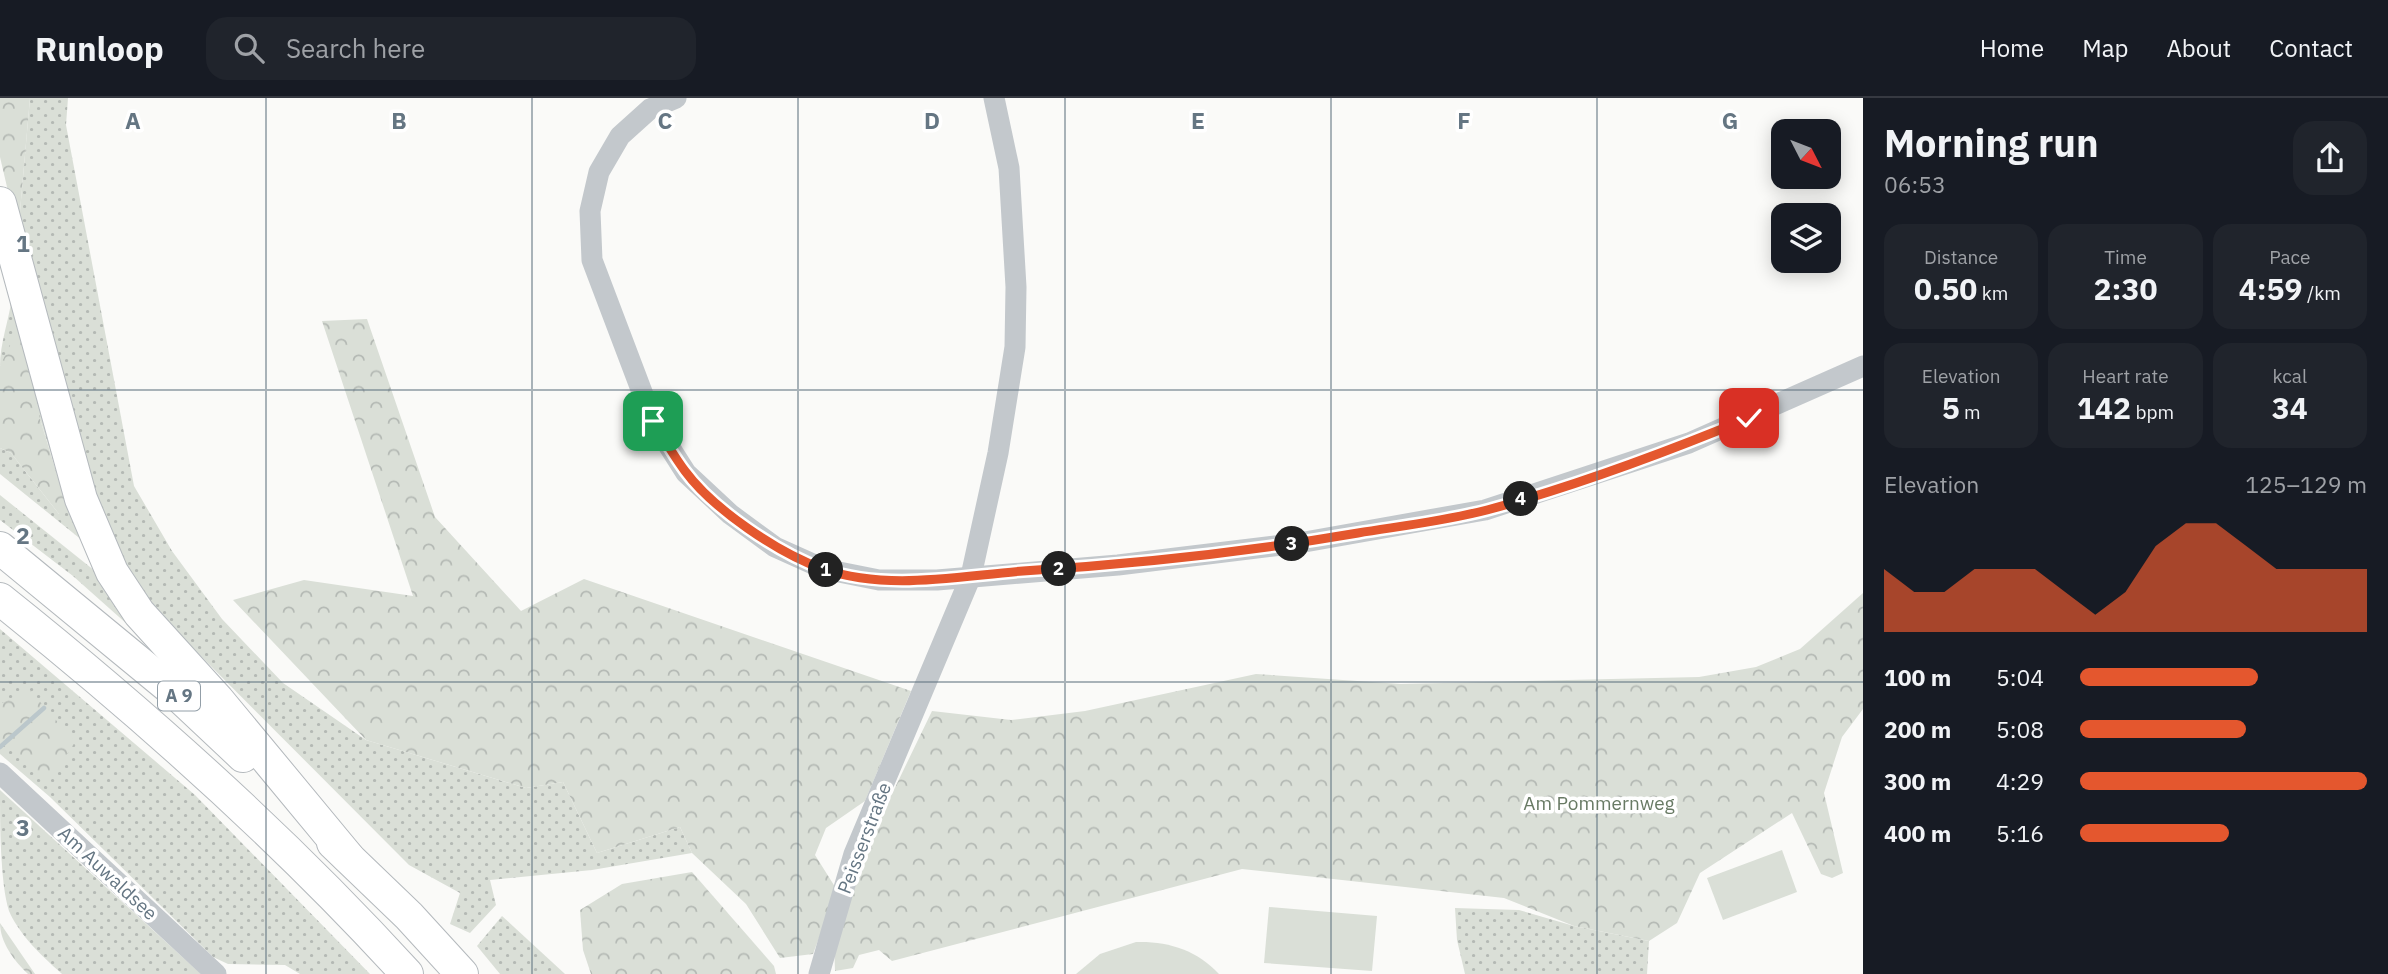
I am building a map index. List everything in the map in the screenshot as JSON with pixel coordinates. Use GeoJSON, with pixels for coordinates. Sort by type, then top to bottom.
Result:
{"type":"FeatureCollection","features":[{"type":"Feature","properties":{"kind":"highway"},"geometry":{"type":"LineString","coordinates":[[0,203],[81,499],[112,572],[139,613],[218,700],[348,857]]}},
{"type":"Feature","properties":{"kind":"highway","name":"A 9"},"geometry":{"type":"LineString","coordinates":[[0,548],[175,692],[348,857],[462,974]]}},
{"type":"Feature","properties":{"kind":"highway","name":"A 9"},"geometry":{"type":"LineString","coordinates":[[0,599],[179,749],[294,858],[407,974]]}},
{"type":"Feature","properties":{"kind":"highway"},"geometry":{"type":"LineString","coordinates":[[0,606],[37,629]]}},
{"type":"Feature","properties":{"kind":"street"},"geometry":{"type":"LineString","coordinates":[[676,98],[650,109],[620,136],[599,172],[590,211],[592,260],[659,431],[686,473],[730,514],[775,547],[824,569],[879,580],[971,576],[1216,555],[1485,510],[1689,443],[1863,366]]}},
{"type":"Feature","properties":{"kind":"street","name":"Peisserstraße"},"geometry":{"type":"LineString","coordinates":[[819,974],[854,854],[971,576],[998,453],[1015,347],[1016,287],[1009,168],[994,98]]}},
{"type":"Feature","properties":{"kind":"street","name":"Am Auwaldsee"},"geometry":{"type":"LineString","coordinates":[[0,773],[216,974]]}},
{"type":"Feature","properties":{"kind":"green space"},"geometry":{"type":"Polygon","coordinates":[[[0,98],[30,98],[18,234],[0,157],[0,98]]]}},
{"type":"Feature","properties":{"kind":"green space"},"geometry":{"type":"Polygon","coordinates":[[[30,98],[68,98],[66,125],[134,486],[172,551],[222,619],[283,683],[366,740],[526,788],[563,782],[597,853],[680,827],[692,853],[592,870],[490,880],[496,905],[470,933],[450,924],[460,893],[409,865],[152,607],[116,558],[74,452],[18,234],[30,98]]]}},
{"type":"Feature","properties":{"kind":"green space"},"geometry":{"type":"Polygon","coordinates":[[[12,297],[83,541],[0,474],[0,448],[11,453],[59,514],[64,495],[40,419],[2,364],[0,366],[12,297]]]}},
{"type":"Feature","properties":{"kind":"green space"},"geometry":{"type":"Polygon","coordinates":[[[367,319],[435,517],[521,611],[584,579],[911,691],[865,801],[826,828],[815,855],[837,890],[813,954],[780,958],[746,904],[692,853],[680,827],[597,853],[563,782],[526,788],[366,740],[233,600],[304,580],[413,596],[322,321],[367,319]]]}},
{"type":"Feature","properties":{"kind":"green space"},"geometry":{"type":"Polygon","coordinates":[[[17,331],[22,335],[40,419],[68,510],[59,514],[11,453],[0,448],[0,366],[17,331]]]}},
{"type":"Feature","properties":{"kind":"green space"},"geometry":{"type":"Polygon","coordinates":[[[0,495],[110,583],[137,633],[73,576],[0,520],[0,495]]]}},
{"type":"Feature","properties":{"kind":"green space","name":"Am Pommernweg"},"geometry":{"type":"Polygon","coordinates":[[[1863,593],[1863,709],[1842,737],[1824,793],[1843,873],[1832,878],[1821,874],[1792,813],[1700,873],[1677,923],[1649,941],[1574,926],[1504,898],[1242,869],[892,961],[879,950],[859,955],[853,968],[835,971],[834,941],[861,858],[932,711],[1011,720],[1085,711],[1256,674],[1401,684],[1699,677],[1756,667],[1800,649],[1863,593]]]}},
{"type":"Feature","properties":{"kind":"green space"},"geometry":{"type":"Polygon","coordinates":[[[0,629],[195,795],[370,974],[300,974],[285,965],[228,964],[213,957],[50,797],[0,754],[0,629]]]}},
{"type":"Feature","properties":{"kind":"green space"},"geometry":{"type":"Polygon","coordinates":[[[29,689],[75,742],[50,781],[0,742],[0,704],[29,689]]]}},
{"type":"Feature","properties":{"kind":"green space"},"geometry":{"type":"Polygon","coordinates":[[[0,790],[201,974],[62,974],[54,967],[25,937],[9,911],[2,869],[0,790]]]}},
{"type":"Feature","properties":{"kind":"green space"},"geometry":{"type":"Polygon","coordinates":[[[1782,850],[1797,892],[1723,920],[1707,878],[1782,850]]]}},
{"type":"Feature","properties":{"kind":"green space"},"geometry":{"type":"Polygon","coordinates":[[[692,872],[774,966],[776,974],[591,974],[583,950],[580,910],[622,884],[692,872]]]}},
{"type":"Feature","properties":{"kind":"green space"},"geometry":{"type":"Polygon","coordinates":[[[1269,907],[1377,916],[1372,971],[1264,963],[1269,907]]]}},
{"type":"Feature","properties":{"kind":"green space"},"geometry":{"type":"Polygon","coordinates":[[[1455,908],[1519,910],[1574,926],[1649,941],[1647,974],[1465,974],[1457,940],[1455,908]]]}},
{"type":"Feature","properties":{"kind":"green space"},"geometry":{"type":"Polygon","coordinates":[[[502,916],[565,974],[500,974],[477,946],[502,916]]]}},
{"type":"Feature","properties":{"kind":"green space"},"geometry":{"type":"Polygon","coordinates":[[[0,923],[35,974],[28,974],[13,957],[2,937],[0,923]]]}},
{"type":"Feature","properties":{"kind":"green space"},"geometry":{"type":"Polygon","coordinates":[[[1136,942],[1171,945],[1192,953],[1219,974],[1076,974],[1100,954],[1136,942]]]}},
{"type":"Feature","properties":{"kind":"waterway"},"geometry":{"type":"LineString","coordinates":[[0,747],[44,708]]}},
{"type":"Feature","properties":{"kind":"route"},"geometry":{"type":"LineString","coordinates":[[653,421],[686,473],[730,514],[775,547],[824,569],[879,580],[937,580],[1216,555],[1392,528],[1485,510],[1603,474],[1749,418]]}}]}
